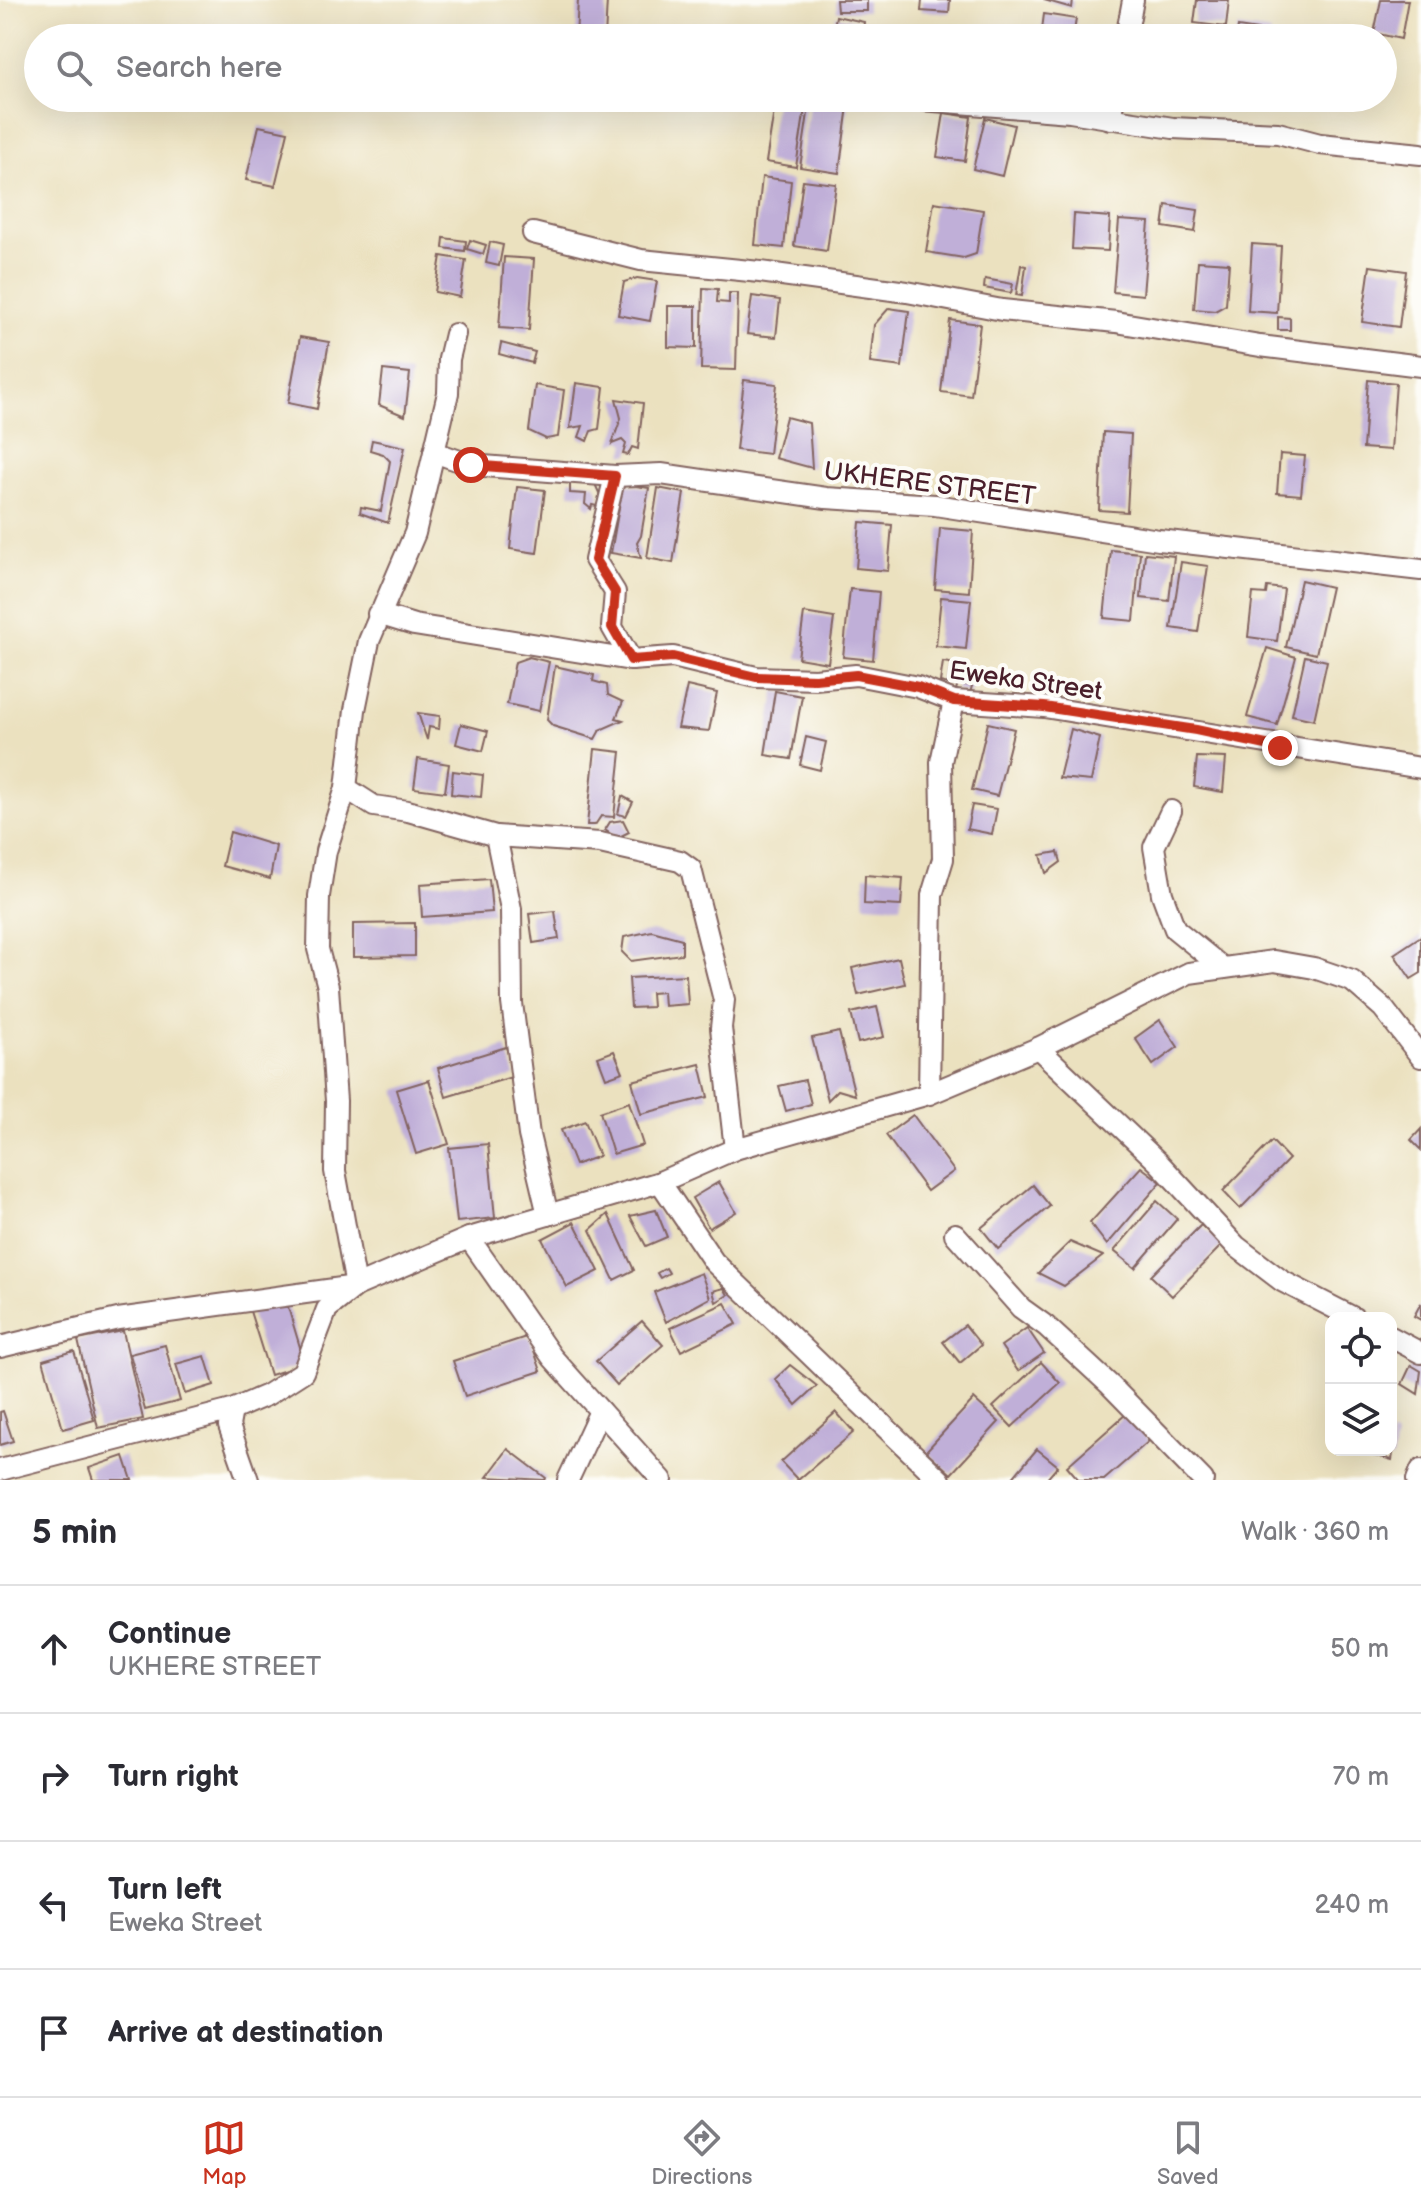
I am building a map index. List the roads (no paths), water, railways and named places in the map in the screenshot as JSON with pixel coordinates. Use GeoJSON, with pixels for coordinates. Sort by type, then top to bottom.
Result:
{"type":"FeatureCollection","features":[{"type":"Feature","properties":{"kind":"street"},"geometry":{"type":"LineString","coordinates":[[1129,24],[1133,0]]}},
{"type":"Feature","properties":{"kind":"street"},"geometry":{"type":"LineString","coordinates":[[1124,112],[1173,128],[1278,133],[1320,144],[1421,154]]}},
{"type":"Feature","properties":{"kind":"street"},"geometry":{"type":"LineString","coordinates":[[533,233],[641,260],[819,280],[1002,310],[1116,322],[1260,346],[1421,366]]}},
{"type":"Feature","properties":{"kind":"street"},"geometry":{"type":"LineString","coordinates":[[356,1286],[335,1171],[336,1101],[328,987],[318,949],[319,896],[326,851],[346,788],[355,710],[378,614],[403,569],[415,533],[448,393],[449,359],[455,334]]}},
{"type":"Feature","properties":{"kind":"street","name":"UKHERE STREET"},"geometry":{"type":"LineString","coordinates":[[434,452],[471,465],[615,476],[661,474],[826,498],[935,505],[1159,540],[1421,570]]}},
{"type":"Feature","properties":{"kind":"street"},"geometry":{"type":"LineString","coordinates":[[615,476],[595,560],[615,592],[612,627],[631,660]]}},
{"type":"Feature","properties":{"kind":"street","name":"Eweka Street"},"geometry":{"type":"LineString","coordinates":[[378,614],[414,625],[631,660],[673,657],[756,677],[815,679],[856,675],[918,687],[954,701],[1044,707],[1421,768]]}},
{"type":"Feature","properties":{"kind":"street"},"geometry":{"type":"LineString","coordinates":[[929,1094],[932,895],[943,859],[941,762],[954,701]]}},
{"type":"Feature","properties":{"kind":"street"},"geometry":{"type":"LineString","coordinates":[[346,788],[374,806],[408,811],[496,836],[600,843],[680,861],[691,869],[724,1000],[721,1028],[735,1149]]}},
{"type":"Feature","properties":{"kind":"street"},"geometry":{"type":"LineString","coordinates":[[1171,811],[1154,847],[1162,894],[1175,929],[1223,968]]}},
{"type":"Feature","properties":{"kind":"street"},"geometry":{"type":"LineString","coordinates":[[496,836],[511,909],[512,1003],[529,1135],[548,1215]]}},
{"type":"Feature","properties":{"kind":"street"},"geometry":{"type":"LineString","coordinates":[[0,1347],[118,1319],[356,1286],[469,1238],[660,1182],[735,1149],[929,1094],[1038,1048],[1189,973],[1274,961],[1314,968],[1352,981],[1383,1008],[1421,1057]]}},
{"type":"Feature","properties":{"kind":"street"},"geometry":{"type":"LineString","coordinates":[[1038,1048],[1158,1162],[1236,1246],[1282,1281],[1342,1312]]}},
{"type":"Feature","properties":{"kind":"street"},"geometry":{"type":"LineString","coordinates":[[660,1182],[714,1262],[940,1480]]}},
{"type":"Feature","properties":{"kind":"street"},"geometry":{"type":"LineString","coordinates":[[955,1234],[1021,1308],[1046,1326],[1110,1385],[1203,1480]]}},
{"type":"Feature","properties":{"kind":"street"},"geometry":{"type":"LineString","coordinates":[[469,1238],[552,1357],[662,1480]]}},
{"type":"Feature","properties":{"kind":"street"},"geometry":{"type":"LineString","coordinates":[[0,1470],[232,1410],[267,1395],[303,1372],[327,1309],[356,1286]]}},
{"type":"Feature","properties":{"kind":"street"},"geometry":{"type":"LineString","coordinates":[[1397,1340],[1421,1353]]}},
{"type":"Feature","properties":{"kind":"street"},"geometry":{"type":"LineString","coordinates":[[232,1410],[229,1426],[248,1480]]}},
{"type":"Feature","properties":{"kind":"street"},"geometry":{"type":"LineString","coordinates":[[568,1480],[600,1411]]}},
{"type":"Feature","properties":{"kind":"street"},"geometry":{"type":"LineString","coordinates":[[1417,1480],[1421,1470]]}}]}
